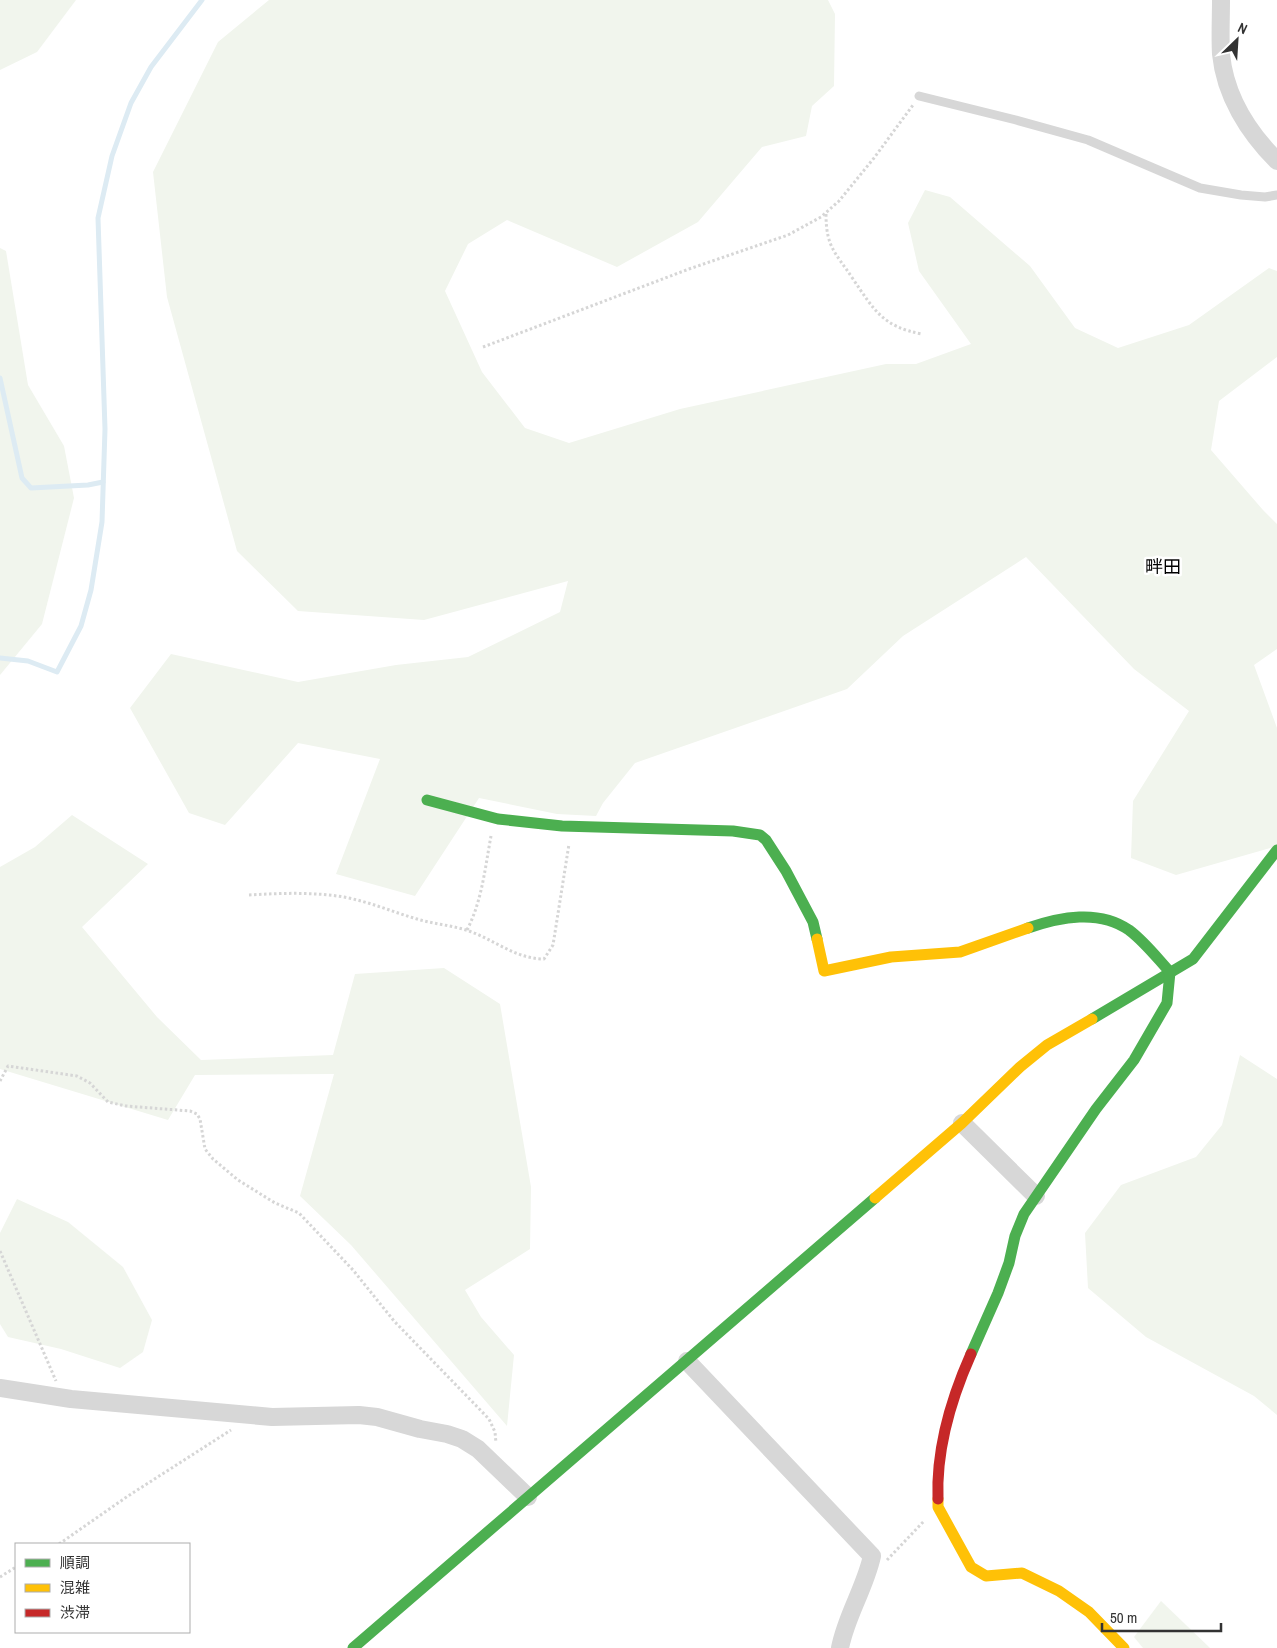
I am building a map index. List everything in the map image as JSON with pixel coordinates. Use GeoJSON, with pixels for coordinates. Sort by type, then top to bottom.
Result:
{"type":"FeatureCollection","features":[{"type":"Feature","properties":{"kind":"street"},"geometry":{"type":"LineString","coordinates":[[1221,0],[1222,55],[1230,93],[1244,122],[1277,161]]}},
{"type":"Feature","properties":{"kind":"street"},"geometry":{"type":"LineString","coordinates":[[427,800],[494,818],[572,826],[733,831],[760,835],[766,840],[786,871],[813,922],[824,971],[866,961],[960,952],[1047,922],[1076,917],[1101,918],[1121,926],[1143,942],[1170,972],[1167,1003],[1134,1060],[1096,1109],[1024,1214],[1015,1236],[1009,1262],[998,1293],[960,1382],[939,1456],[937,1481],[938,1507],[971,1567],[986,1576],[1022,1573],[1059,1591],[1089,1612],[1124,1648]]}},
{"type":"Feature","properties":{"kind":"street"},"geometry":{"type":"LineString","coordinates":[[353,1648],[962,1123],[1020,1067],[1047,1045],[1193,959],[1213,936],[1277,850]]}},
{"type":"Feature","properties":{"kind":"street"},"geometry":{"type":"LineString","coordinates":[[962,1123],[1036,1196]]}},
{"type":"Feature","properties":{"kind":"street"},"geometry":{"type":"LineString","coordinates":[[687,1361],[872,1556],[869,1569],[844,1630],[840,1648]]}},
{"type":"Feature","properties":{"kind":"street"},"geometry":{"type":"LineString","coordinates":[[0,1388],[63,1398],[272,1417],[377,1417],[462,1439],[478,1449],[528,1497]]}},
{"type":"Feature","properties":{"kind":"lane"},"geometry":{"type":"LineString","coordinates":[[919,96],[1088,140],[1200,188],[1241,195],[1265,197],[1277,195]]}},
{"type":"Feature","properties":{"kind":"path"},"geometry":{"type":"LineString","coordinates":[[483,347],[689,269],[788,235],[826,213],[839,202],[919,96]]}},
{"type":"Feature","properties":{"kind":"path"},"geometry":{"type":"LineString","coordinates":[[826,213],[826,232],[832,250],[871,306],[888,322],[906,331],[922,334]]}},
{"type":"Feature","properties":{"kind":"path"},"geometry":{"type":"LineString","coordinates":[[467,930],[480,899],[494,818]]}},
{"type":"Feature","properties":{"kind":"path"},"geometry":{"type":"LineString","coordinates":[[250,895],[316,893],[346,897],[418,920],[467,930],[521,955],[534,959],[544,959],[553,945],[572,826]]}},
{"type":"Feature","properties":{"kind":"path"},"geometry":{"type":"LineString","coordinates":[[0,1081],[8,1066],[77,1076],[90,1083],[108,1102],[126,1106],[190,1111],[197,1114],[200,1119],[205,1149],[214,1159],[238,1180],[275,1203],[299,1213],[353,1270],[394,1321],[489,1419],[495,1432],[497,1453],[495,1466]]}},
{"type":"Feature","properties":{"kind":"path"},"geometry":{"type":"LineString","coordinates":[[0,1251],[63,1398]]}},
{"type":"Feature","properties":{"kind":"path"},"geometry":{"type":"LineString","coordinates":[[60,1543],[128,1496],[254,1415]]}},
{"type":"Feature","properties":{"kind":"path"},"geometry":{"type":"LineString","coordinates":[[869,1569],[882,1566],[938,1507]]}},
{"type":"Feature","properties":{"kind":"path"},"geometry":{"type":"LineString","coordinates":[[0,1577],[15,1568]]}},
{"type":"Feature","properties":{"kind":"shaded area"},"geometry":{"type":"Polygon","coordinates":[[[0,0],[76,0],[37,52],[0,70],[0,0]]]}},
{"type":"Feature","properties":{"kind":"shaded area"},"geometry":{"type":"Polygon","coordinates":[[[269,0],[828,0],[835,14],[834,86],[812,106],[806,136],[762,147],[698,222],[617,267],[507,220],[468,244],[445,291],[482,372],[525,428],[569,443],[680,409],[886,364],[916,364],[971,344],[919,271],[908,223],[925,190],[950,197],[1030,266],[1075,328],[1118,348],[1189,325],[1269,268],[1277,271],[1277,357],[1219,401],[1211,450],[1277,524],[1277,649],[1254,665],[1277,728],[1277,846],[1176,875],[1131,858],[1133,801],[1189,711],[1134,669],[1026,557],[903,636],[847,689],[635,763],[603,803],[596,816],[557,814],[479,798],[415,896],[336,874],[380,759],[298,743],[225,825],[189,813],[130,708],[171,654],[298,682],[396,665],[468,657],[560,612],[568,581],[424,620],[298,611],[237,551],[167,297],[153,172],[218,42],[269,0]]]}},
{"type":"Feature","properties":{"kind":"shaded area"},"geometry":{"type":"Polygon","coordinates":[[[0,248],[6,251],[28,385],[64,446],[74,498],[42,624],[0,675],[0,248]]]}},
{"type":"Feature","properties":{"kind":"shaded area"},"geometry":{"type":"Polygon","coordinates":[[[72,815],[148,864],[82,927],[157,1017],[201,1060],[333,1055],[355,974],[444,968],[500,1004],[531,1187],[530,1249],[465,1290],[481,1317],[514,1355],[507,1426],[351,1245],[300,1196],[334,1074],[195,1075],[168,1120],[0,1069],[0,867],[35,847],[72,815]]]}},
{"type":"Feature","properties":{"kind":"shaded area"},"geometry":{"type":"Polygon","coordinates":[[[1240,1055],[1277,1079],[1277,1415],[1254,1396],[1146,1337],[1088,1288],[1085,1233],[1121,1185],[1196,1157],[1222,1125],[1240,1055]]]}},
{"type":"Feature","properties":{"kind":"shaded area"},"geometry":{"type":"Polygon","coordinates":[[[17,1199],[68,1222],[123,1267],[152,1320],[143,1352],[120,1368],[61,1349],[8,1337],[0,1324],[0,1233],[17,1199]]]}},
{"type":"Feature","properties":{"kind":"shaded area"},"geometry":{"type":"Polygon","coordinates":[[[1161,1601],[1210,1648],[1143,1648],[1134,1637],[1161,1601]]]}},
{"type":"Feature","properties":{"kind":"waterway"},"geometry":{"type":"LineString","coordinates":[[0,658],[28,661],[57,672],[81,626],[91,590],[102,522],[105,429],[98,218],[112,156],[131,103],[151,67],[202,0]]}},
{"type":"Feature","properties":{"kind":"waterway"},"geometry":{"type":"LineString","coordinates":[[0,378],[22,478],[31,488],[88,485],[103,482]]}},
{"type":"Feature","properties":{"kind":"traffic: fast"},"geometry":{"type":"LineString","coordinates":[[427,800],[498,819],[562,826],[733,831],[760,835],[766,840],[786,871],[813,922],[817,939]]}},
{"type":"Feature","properties":{"kind":"traffic: fast"},"geometry":{"type":"LineString","coordinates":[[1092,1019],[1193,959],[1277,850]]}},
{"type":"Feature","properties":{"kind":"traffic: fast"},"geometry":{"type":"LineString","coordinates":[[971,1354],[998,1293],[1009,1263],[1015,1236],[1024,1214],[1096,1109],[1134,1060],[1167,1003],[1170,972],[1151,950],[1129,930],[1117,923],[1105,919],[1079,917],[1066,918],[1028,928]]}},
{"type":"Feature","properties":{"kind":"traffic: fast"},"geometry":{"type":"LineString","coordinates":[[353,1648],[875,1198]]}},
{"type":"Feature","properties":{"kind":"traffic: slow"},"geometry":{"type":"LineString","coordinates":[[817,939],[824,971],[891,957],[960,952],[1028,928]]}},
{"type":"Feature","properties":{"kind":"traffic: slow"},"geometry":{"type":"LineString","coordinates":[[875,1198],[962,1123],[1020,1067],[1047,1045],[1092,1019]]}},
{"type":"Feature","properties":{"kind":"traffic: slow"},"geometry":{"type":"LineString","coordinates":[[938,1499],[938,1507],[971,1567],[986,1576],[1022,1573],[1059,1591],[1089,1612],[1124,1648]]}},
{"type":"Feature","properties":{"kind":"traffic: jam"},"geometry":{"type":"LineString","coordinates":[[938,1499],[939,1462],[946,1425],[951,1406],[971,1354]]}},
{"type":"Feature","properties":{"kind":"district","name":"畔田"},"geometry":{"type":"Point","coordinates":[1163,567]}}]}
